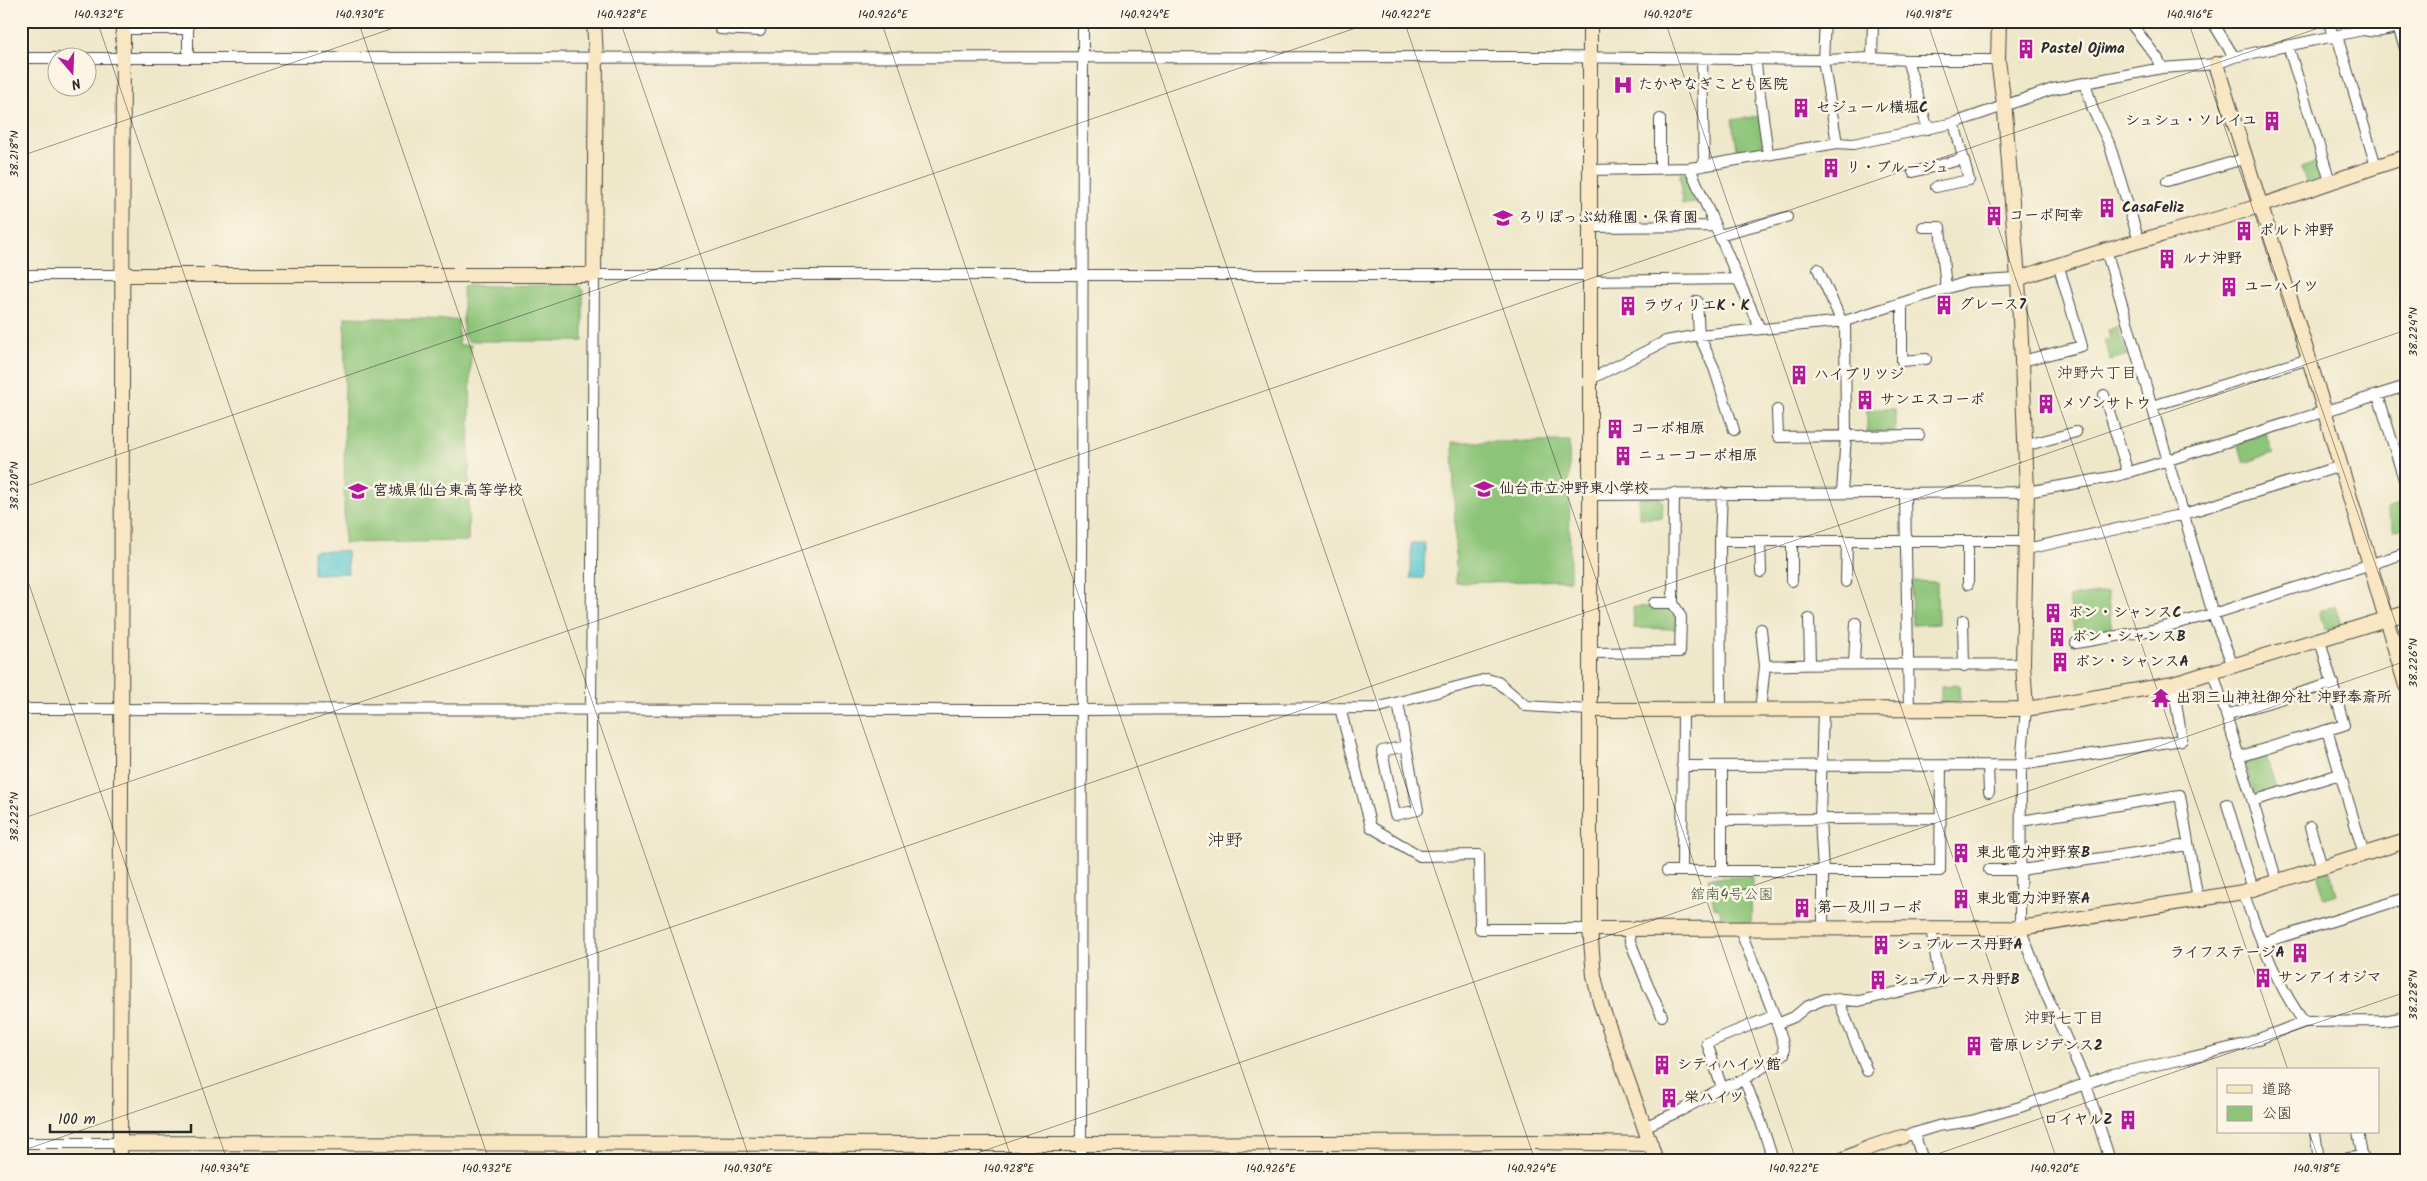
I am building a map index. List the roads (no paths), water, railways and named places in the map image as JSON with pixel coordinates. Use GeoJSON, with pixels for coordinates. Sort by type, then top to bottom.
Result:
{"type":"FeatureCollection","features":[{"type":"Feature","properties":{"kind":"street"},"geometry":{"type":"LineString","coordinates":[[592,1160],[591,710],[596,58],[594,21]]}},
{"type":"Feature","properties":{"kind":"street"},"geometry":{"type":"LineString","coordinates":[[720,21],[720,29],[760,31],[760,21]]}},
{"type":"Feature","properties":{"kind":"street"},"geometry":{"type":"LineString","coordinates":[[1081,1160],[1083,21]]}},
{"type":"Feature","properties":{"kind":"street"},"geometry":{"type":"LineString","coordinates":[[1590,21],[1590,929],[1594,976],[1600,1002],[1656,1160]]}},
{"type":"Feature","properties":{"kind":"street"},"geometry":{"type":"LineString","coordinates":[[1825,21],[1823,60],[1837,143]]}},
{"type":"Feature","properties":{"kind":"street"},"geometry":{"type":"LineString","coordinates":[[1872,21],[1872,58]]}},
{"type":"Feature","properties":{"kind":"street"},"geometry":{"type":"LineString","coordinates":[[1999,21],[1998,60],[2004,107],[2018,279],[2027,492],[2023,664],[2026,709],[2021,765],[2020,928],[2046,994],[2086,1082],[2110,1160]]}},
{"type":"Feature","properties":{"kind":"street"},"geometry":{"type":"LineString","coordinates":[[2129,21],[2158,59],[2162,68]]}},
{"type":"Feature","properties":{"kind":"street"},"geometry":{"type":"LineString","coordinates":[[2212,21],[2234,58]]}},
{"type":"Feature","properties":{"kind":"street"},"geometry":{"type":"LineString","coordinates":[[2329,21],[2376,166]]}},
{"type":"Feature","properties":{"kind":"street"},"geometry":{"type":"LineString","coordinates":[[2369,21],[2372,33]]}},
{"type":"Feature","properties":{"kind":"street"},"geometry":{"type":"LineString","coordinates":[[120,1160],[123,25],[188,29],[188,58]]}},
{"type":"Feature","properties":{"kind":"street"},"geometry":{"type":"LineString","coordinates":[[1590,170],[1690,168],[1704,164],[1837,143],[1853,144],[1954,123],[2053,89],[2162,68],[2216,64],[2234,58],[2363,30],[2372,33],[2402,26],[2406,51]]}},
{"type":"Feature","properties":{"kind":"street"},"geometry":{"type":"LineString","coordinates":[[2288,46],[2330,180]]}},
{"type":"Feature","properties":{"kind":"street"},"geometry":{"type":"LineString","coordinates":[[21,58],[48,58]]}},
{"type":"Feature","properties":{"kind":"street"},"geometry":{"type":"LineString","coordinates":[[98,58],[1702,60],[1755,58],[1823,60],[1872,58],[1998,60]]}},
{"type":"Feature","properties":{"kind":"street"},"geometry":{"type":"LineString","coordinates":[[1755,58],[1768,154]]}},
{"type":"Feature","properties":{"kind":"street"},"geometry":{"type":"LineString","coordinates":[[1702,60],[1704,164]]}},
{"type":"Feature","properties":{"kind":"street"},"geometry":{"type":"LineString","coordinates":[[1907,60],[1928,129]]}},
{"type":"Feature","properties":{"kind":"street"},"geometry":{"type":"LineString","coordinates":[[2216,64],[2262,205],[2406,686]]}},
{"type":"Feature","properties":{"kind":"street"},"geometry":{"type":"LineString","coordinates":[[2085,82],[2093,110],[2109,143],[2140,241]]}},
{"type":"Feature","properties":{"kind":"street"},"geometry":{"type":"LineString","coordinates":[[1660,119],[1660,169]]}},
{"type":"Feature","properties":{"kind":"street"},"geometry":{"type":"LineString","coordinates":[[1936,187],[1969,180],[1954,123]]}},
{"type":"Feature","properties":{"kind":"street"},"geometry":{"type":"LineString","coordinates":[[1914,172],[1963,158]]}},
{"type":"Feature","properties":{"kind":"street"},"geometry":{"type":"LineString","coordinates":[[2167,181],[2246,158]]}},
{"type":"Feature","properties":{"kind":"street"},"geometry":{"type":"LineString","coordinates":[[1589,380],[1666,341],[1699,335],[1843,321],[1967,282],[2018,279],[2058,264],[2262,205],[2330,180],[2406,158]]}},
{"type":"Feature","properties":{"kind":"street"},"geometry":{"type":"LineString","coordinates":[[1690,168],[1760,329]]}},
{"type":"Feature","properties":{"kind":"street"},"geometry":{"type":"LineString","coordinates":[[1590,226],[1717,231],[1787,217]]}},
{"type":"Feature","properties":{"kind":"street"},"geometry":{"type":"LineString","coordinates":[[1923,227],[1940,227],[1946,289]]}},
{"type":"Feature","properties":{"kind":"street"},"geometry":{"type":"LineString","coordinates":[[2106,250],[2213,614],[2233,666]]}},
{"type":"Feature","properties":{"kind":"street"},"geometry":{"type":"LineString","coordinates":[[2022,361],[2082,346],[2058,264]]}},
{"type":"Feature","properties":{"kind":"street"},"geometry":{"type":"LineString","coordinates":[[1818,269],[1843,321],[1846,436],[1842,492]]}},
{"type":"Feature","properties":{"kind":"street"},"geometry":{"type":"LineString","coordinates":[[21,275],[1082,276],[1738,280]]}},
{"type":"Feature","properties":{"kind":"street"},"geometry":{"type":"LineString","coordinates":[[1697,301],[1699,335],[1714,368],[1734,430]]}},
{"type":"Feature","properties":{"kind":"street"},"geometry":{"type":"LineString","coordinates":[[1902,303],[1902,361],[1926,359]]}},
{"type":"Feature","properties":{"kind":"street"},"geometry":{"type":"LineString","coordinates":[[2152,406],[2309,359]]}},
{"type":"Feature","properties":{"kind":"street"},"geometry":{"type":"LineString","coordinates":[[1589,495],[2027,492],[2128,473],[2406,386]]}},
{"type":"Feature","properties":{"kind":"street"},"geometry":{"type":"LineString","coordinates":[[2104,395],[2128,473]]}},
{"type":"Feature","properties":{"kind":"street"},"geometry":{"type":"LineString","coordinates":[[2378,395],[2406,486]]}},
{"type":"Feature","properties":{"kind":"street"},"geometry":{"type":"LineString","coordinates":[[1777,410],[1778,437],[1919,435]]}},
{"type":"Feature","properties":{"kind":"street"},"geometry":{"type":"LineString","coordinates":[[2024,446],[2076,432]]}},
{"type":"Feature","properties":{"kind":"street"},"geometry":{"type":"LineString","coordinates":[[1720,541],[1968,541],[2027,545],[2184,514],[2341,466]]}},
{"type":"Feature","properties":{"kind":"street"},"geometry":{"type":"LineString","coordinates":[[1590,652],[1680,652],[1681,617],[1672,603],[1674,493]]}},
{"type":"Feature","properties":{"kind":"street"},"geometry":{"type":"LineString","coordinates":[[1721,709],[1720,541],[1722,493]]}},
{"type":"Feature","properties":{"kind":"street"},"geometry":{"type":"LineString","coordinates":[[1906,494],[1909,710]]}},
{"type":"Feature","properties":{"kind":"street"},"geometry":{"type":"LineString","coordinates":[[1792,541],[1792,581]]}},
{"type":"Feature","properties":{"kind":"street"},"geometry":{"type":"LineString","coordinates":[[1968,541],[1968,584]]}},
{"type":"Feature","properties":{"kind":"street"},"geometry":{"type":"LineString","coordinates":[[1760,542],[1761,572]]}},
{"type":"Feature","properties":{"kind":"street"},"geometry":{"type":"LineString","coordinates":[[1846,582],[1847,542]]}},
{"type":"Feature","properties":{"kind":"street"},"geometry":{"type":"LineString","coordinates":[[2076,643],[2152,630],[2213,614],[2406,553]]}},
{"type":"Feature","properties":{"kind":"street"},"geometry":{"type":"LineString","coordinates":[[1654,603],[1672,603]]}},
{"type":"Feature","properties":{"kind":"street"},"geometry":{"type":"LineString","coordinates":[[21,709],[1082,710],[1376,708],[1487,680],[1498,682],[1526,706],[1589,710],[2026,709],[2173,684],[2406,613]]}},
{"type":"Feature","properties":{"kind":"street"},"geometry":{"type":"LineString","coordinates":[[1809,619],[1810,664]]}},
{"type":"Feature","properties":{"kind":"street"},"geometry":{"type":"LineString","coordinates":[[1964,620],[1964,666]]}},
{"type":"Feature","properties":{"kind":"street"},"geometry":{"type":"LineString","coordinates":[[1854,663],[1856,623]]}},
{"type":"Feature","properties":{"kind":"street"},"geometry":{"type":"LineString","coordinates":[[1760,710],[1765,666],[1762,629]]}},
{"type":"Feature","properties":{"kind":"street"},"geometry":{"type":"LineString","coordinates":[[2238,757],[2344,725],[2320,640]]}},
{"type":"Feature","properties":{"kind":"street"},"geometry":{"type":"LineString","coordinates":[[1765,666],[1854,663],[1964,666],[2023,664]]}},
{"type":"Feature","properties":{"kind":"street"},"geometry":{"type":"LineString","coordinates":[[2213,672],[2277,881]]}},
{"type":"Feature","properties":{"kind":"street"},"geometry":{"type":"LineString","coordinates":[[2226,715],[2332,683]]}},
{"type":"Feature","properties":{"kind":"street"},"geometry":{"type":"LineString","coordinates":[[1682,766],[2021,765],[2182,740],[2173,684]]}},
{"type":"Feature","properties":{"kind":"street"},"geometry":{"type":"LineString","coordinates":[[1398,703],[1418,810],[1394,815],[1382,751],[1406,746]]}},
{"type":"Feature","properties":{"kind":"street"},"geometry":{"type":"LineString","coordinates":[[1340,708],[1371,827],[1420,856],[1479,855],[1480,929],[2020,928],[2248,891],[2406,841]]}},
{"type":"Feature","properties":{"kind":"street"},"geometry":{"type":"LineString","coordinates":[[1682,871],[1683,709]]}},
{"type":"Feature","properties":{"kind":"street"},"geometry":{"type":"LineString","coordinates":[[1822,709],[1820,819],[1824,871],[1823,929]]}},
{"type":"Feature","properties":{"kind":"street"},"geometry":{"type":"LineString","coordinates":[[2328,730],[2364,854]]}},
{"type":"Feature","properties":{"kind":"street"},"geometry":{"type":"LineString","coordinates":[[1722,766],[1722,871]]}},
{"type":"Feature","properties":{"kind":"street"},"geometry":{"type":"LineString","coordinates":[[1667,871],[1940,872],[1941,766]]}},
{"type":"Feature","properties":{"kind":"street"},"geometry":{"type":"LineString","coordinates":[[1988,766],[1988,792]]}},
{"type":"Feature","properties":{"kind":"street"},"geometry":{"type":"LineString","coordinates":[[2253,801],[2340,774]]}},
{"type":"Feature","properties":{"kind":"street"},"geometry":{"type":"LineString","coordinates":[[2021,821],[2180,795],[2198,900]]}},
{"type":"Feature","properties":{"kind":"street"},"geometry":{"type":"LineString","coordinates":[[2227,804],[2262,943],[2290,1004],[2304,1022]]}},
{"type":"Feature","properties":{"kind":"street"},"geometry":{"type":"LineString","coordinates":[[1723,820],[1940,818]]}},
{"type":"Feature","properties":{"kind":"street"},"geometry":{"type":"LineString","coordinates":[[2310,827],[2322,867]]}},
{"type":"Feature","properties":{"kind":"street"},"geometry":{"type":"LineString","coordinates":[[1989,870],[2021,870],[2188,845]]}},
{"type":"Feature","properties":{"kind":"street"},"geometry":{"type":"LineString","coordinates":[[2262,943],[2406,898]]}},
{"type":"Feature","properties":{"kind":"street"},"geometry":{"type":"LineString","coordinates":[[1722,1088],[1707,1042],[1775,1020],[1794,1017],[1806,1007],[1820,1001],[1838,999],[1859,1001],[1940,982],[1931,928]]}},
{"type":"Feature","properties":{"kind":"street"},"geometry":{"type":"LineString","coordinates":[[1628,929],[1648,986],[1662,1016]]}},
{"type":"Feature","properties":{"kind":"street"},"geometry":{"type":"LineString","coordinates":[[1644,1126],[1682,1110],[1722,1088],[1744,1079],[1784,1054],[1786,1048],[1740,930]]}},
{"type":"Feature","properties":{"kind":"street"},"geometry":{"type":"LineString","coordinates":[[1838,999],[1866,1071]]}},
{"type":"Feature","properties":{"kind":"street"},"geometry":{"type":"LineString","coordinates":[[1842,1160],[1868,1148],[1938,1126],[1971,1121],[2020,1107],[2086,1082],[2245,1044],[2304,1022],[2383,1021],[2406,1018]]}},
{"type":"Feature","properties":{"kind":"street"},"geometry":{"type":"LineString","coordinates":[[1744,1079],[1773,1160]]}},
{"type":"Feature","properties":{"kind":"street"},"geometry":{"type":"LineString","coordinates":[[2315,1134],[2319,1160]]}},
{"type":"Feature","properties":{"kind":"street"},"geometry":{"type":"LineString","coordinates":[[2336,1160],[2363,1158],[2358,1134]]}},
{"type":"Feature","properties":{"kind":"street"},"geometry":{"type":"LineString","coordinates":[[1908,1135],[1923,1160]]}},
{"type":"Feature","properties":{"kind":"street"},"geometry":{"type":"LineString","coordinates":[[21,1143],[1081,1144],[1476,1142],[1650,1144]]}},
{"type":"Feature","properties":{"kind":"water"},"geometry":{"type":"Polygon","coordinates":[[[1411,543],[1425,543],[1424,578],[1411,578],[1411,543]]]}},
{"type":"Feature","properties":{"kind":"water"},"geometry":{"type":"Polygon","coordinates":[[[313,551],[347,551],[348,573],[313,574],[313,551]]]}},
{"type":"Feature","properties":{"kind":"place","name":"Pastel Ojima"},"geometry":{"type":"Point","coordinates":[2026,49]}},
{"type":"Feature","properties":{"kind":"place","name":"たかやなぎこども医院"},"geometry":{"type":"Point","coordinates":[1623,85]}},
{"type":"Feature","properties":{"kind":"place","name":"セジュール横堀C"},"geometry":{"type":"Point","coordinates":[1801,108]}},
{"type":"Feature","properties":{"kind":"place","name":"シュシュ・ソレイユ"},"geometry":{"type":"Point","coordinates":[2272,121]}},
{"type":"Feature","properties":{"kind":"place","name":"リ・ブルージュ"},"geometry":{"type":"Point","coordinates":[1831,168]}},
{"type":"Feature","properties":{"kind":"place","name":"CasaFeliz"},"geometry":{"type":"Point","coordinates":[2107,208]}},
{"type":"Feature","properties":{"kind":"place","name":"コーポ阿幸"},"geometry":{"type":"Point","coordinates":[1994,216]}},
{"type":"Feature","properties":{"kind":"place","name":"ろりぽっぷ幼稚園・保育園"},"geometry":{"type":"Point","coordinates":[1503,218]}},
{"type":"Feature","properties":{"kind":"place","name":"ポルト沖野"},"geometry":{"type":"Point","coordinates":[2244,231]}},
{"type":"Feature","properties":{"kind":"place","name":"ルナ沖野"},"geometry":{"type":"Point","coordinates":[2167,259]}},
{"type":"Feature","properties":{"kind":"place","name":"ユーハイツ"},"geometry":{"type":"Point","coordinates":[2229,287]}},
{"type":"Feature","properties":{"kind":"place","name":"グレース7"},"geometry":{"type":"Point","coordinates":[1944,305]}},
{"type":"Feature","properties":{"kind":"place","name":"ラヴィリエK・K"},"geometry":{"type":"Point","coordinates":[1628,306]}},
{"type":"Feature","properties":{"kind":"place","name":"ハイブリツジ"},"geometry":{"type":"Point","coordinates":[1799,375]}},
{"type":"Feature","properties":{"kind":"place","name":"サンエスコーポ"},"geometry":{"type":"Point","coordinates":[1865,400]}},
{"type":"Feature","properties":{"kind":"place","name":"メゾンサトウ"},"geometry":{"type":"Point","coordinates":[2046,404]}},
{"type":"Feature","properties":{"kind":"place","name":"コーポ相原"},"geometry":{"type":"Point","coordinates":[1615,429]}},
{"type":"Feature","properties":{"kind":"place","name":"ニューコーポ相原"},"geometry":{"type":"Point","coordinates":[1623,456]}},
{"type":"Feature","properties":{"kind":"place","name":"仙台市立沖野東小学校"},"geometry":{"type":"Point","coordinates":[1484,489]}},
{"type":"Feature","properties":{"kind":"place","name":"宮城県仙台東高等学校"},"geometry":{"type":"Point","coordinates":[358,491]}},
{"type":"Feature","properties":{"kind":"place","name":"ボン・シャンスC"},"geometry":{"type":"Point","coordinates":[2053,613]}},
{"type":"Feature","properties":{"kind":"place","name":"ボン・シャンスB"},"geometry":{"type":"Point","coordinates":[2057,637]}},
{"type":"Feature","properties":{"kind":"place","name":"ボン・シャンスA"},"geometry":{"type":"Point","coordinates":[2060,662]}},
{"type":"Feature","properties":{"kind":"place","name":"出羽三山神社御分社 沖野奉斎所"},"geometry":{"type":"Point","coordinates":[2161,698]}},
{"type":"Feature","properties":{"kind":"place","name":"東北電力沖野寮B"},"geometry":{"type":"Point","coordinates":[1961,853]}},
{"type":"Feature","properties":{"kind":"place","name":"東北電力沖野寮A"},"geometry":{"type":"Point","coordinates":[1961,899]}},
{"type":"Feature","properties":{"kind":"place","name":"第一及川コーポ"},"geometry":{"type":"Point","coordinates":[1802,908]}},
{"type":"Feature","properties":{"kind":"place","name":"シュプルース丹野A"},"geometry":{"type":"Point","coordinates":[1881,945]}},
{"type":"Feature","properties":{"kind":"place","name":"ライフステージA"},"geometry":{"type":"Point","coordinates":[2300,953]}},
{"type":"Feature","properties":{"kind":"place","name":"サンアイオジマ"},"geometry":{"type":"Point","coordinates":[2263,978]}},
{"type":"Feature","properties":{"kind":"place","name":"シュプルース丹野B"},"geometry":{"type":"Point","coordinates":[1878,980]}},
{"type":"Feature","properties":{"kind":"place","name":"菅原レジデンス2"},"geometry":{"type":"Point","coordinates":[1974,1046]}},
{"type":"Feature","properties":{"kind":"place","name":"シティハイツ館"},"geometry":{"type":"Point","coordinates":[1662,1065]}},
{"type":"Feature","properties":{"kind":"place","name":"栄ハイツ"},"geometry":{"type":"Point","coordinates":[1669,1098]}},
{"type":"Feature","properties":{"kind":"place","name":"ロイヤルZ"},"geometry":{"type":"Point","coordinates":[2128,1120]}},
{"type":"Feature","properties":{"kind":"district","name":"沖野六丁目"},"geometry":{"type":"Point","coordinates":[2097,373]}},
{"type":"Feature","properties":{"kind":"district","name":"沖野"},"geometry":{"type":"Point","coordinates":[1225,841]}},
{"type":"Feature","properties":{"kind":"district","name":"沖野七丁目"},"geometry":{"type":"Point","coordinates":[2064,1018]}},
{"type":"Feature","properties":{"kind":"park label","name":"舘南4号公園"},"geometry":{"type":"Point","coordinates":[1732,895]}}]}
